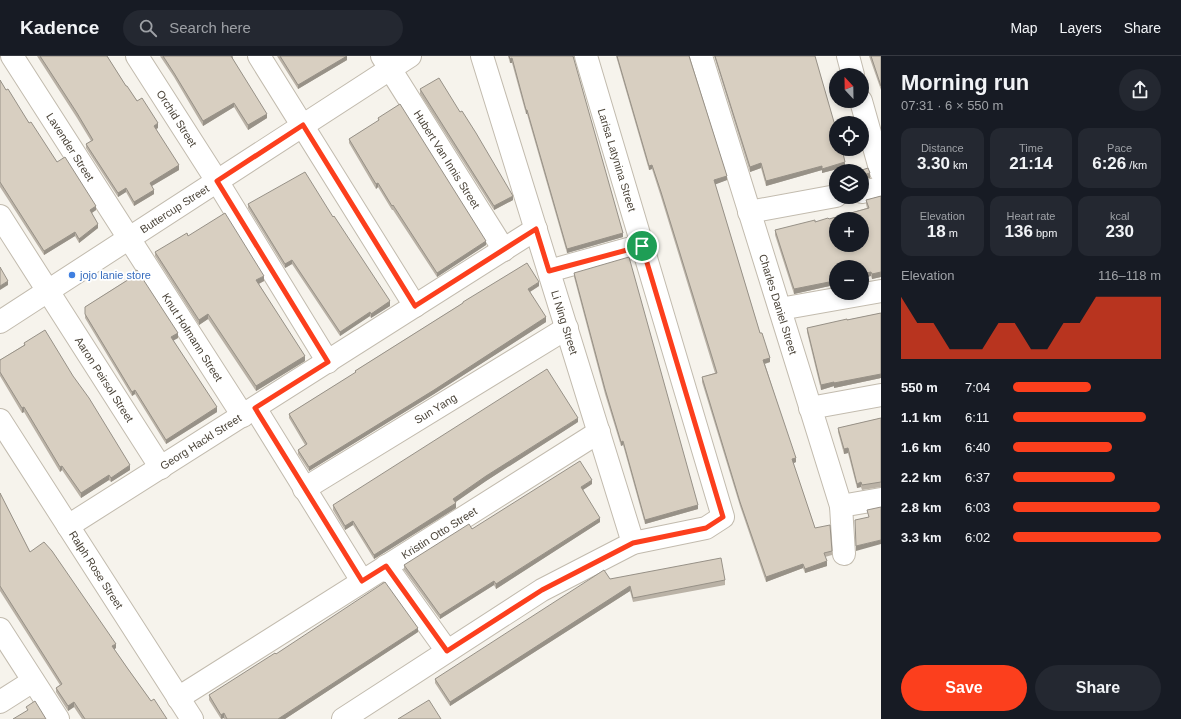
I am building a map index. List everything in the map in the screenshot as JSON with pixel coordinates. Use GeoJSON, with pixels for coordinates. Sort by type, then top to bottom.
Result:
{"type":"FeatureCollection","features":[{"type":"Feature","properties":{"kind":"street","name":"Lavender Street"},"geometry":{"type":"LineString","coordinates":[[12,56],[128,239]]}},
{"type":"Feature","properties":{"kind":"street","name":"Orchid Street"},"geometry":{"type":"LineString","coordinates":[[136,56],[217,181],[328,362]]}},
{"type":"Feature","properties":{"kind":"street"},"geometry":{"type":"LineString","coordinates":[[259,56],[415,306]]}},
{"type":"Feature","properties":{"kind":"street","name":"Buttercup Street"},"geometry":{"type":"LineString","coordinates":[[0,322],[303,125],[386,62],[410,56]]}},
{"type":"Feature","properties":{"kind":"street","name":"Li Ning Street"},"geometry":{"type":"LineString","coordinates":[[482,56],[633,543]]}},
{"type":"Feature","properties":{"kind":"street","name":"Larisa Latynina Street"},"geometry":{"type":"LineString","coordinates":[[586,56],[723,517],[706,528],[633,543]]}},
{"type":"Feature","properties":{"kind":"street","name":"Charles Daniel Street"},"geometry":{"type":"LineString","coordinates":[[701,56],[840,506],[844,554]]}},
{"type":"Feature","properties":{"kind":"street"},"geometry":{"type":"LineString","coordinates":[[848,56],[851,68]]}},
{"type":"Feature","properties":{"kind":"street","name":"Hubert Van Innis Street"},"geometry":{"type":"LineString","coordinates":[[386,62],[504,250]]}},
{"type":"Feature","properties":{"kind":"street"},"geometry":{"type":"LineString","coordinates":[[863,108],[881,172]]}},
{"type":"Feature","properties":{"kind":"street"},"geometry":{"type":"LineString","coordinates":[[869,191],[881,188]]}},
{"type":"Feature","properties":{"kind":"street"},"geometry":{"type":"LineString","coordinates":[[749,212],[829,197]]}},
{"type":"Feature","properties":{"kind":"street","name":"Aaron Peirsol Street"},"geometry":{"type":"LineString","coordinates":[[0,216],[161,468]]}},
{"type":"Feature","properties":{"kind":"street","name":"Georg Hackl Street"},"geometry":{"type":"LineString","coordinates":[[68,526],[536,229]]}},
{"type":"Feature","properties":{"kind":"street","name":"Knut Holmann Street"},"geometry":{"type":"LineString","coordinates":[[128,239],[304,489],[362,581]]}},
{"type":"Feature","properties":{"kind":"street"},"geometry":{"type":"LineString","coordinates":[[549,271],[642,246]]}},
{"type":"Feature","properties":{"kind":"street"},"geometry":{"type":"LineString","coordinates":[[780,309],[881,291]]}},
{"type":"Feature","properties":{"kind":"street","name":"Sun Yang"},"geometry":{"type":"LineString","coordinates":[[304,489],[567,328]]}},
{"type":"Feature","properties":{"kind":"street"},"geometry":{"type":"LineString","coordinates":[[810,408],[881,395]]}},
{"type":"Feature","properties":{"kind":"street","name":"Ralph Rose Street"},"geometry":{"type":"LineString","coordinates":[[0,420],[192,719]]}},
{"type":"Feature","properties":{"kind":"street","name":"Kristin Otto Street"},"geometry":{"type":"LineString","coordinates":[[178,698],[599,432]]}},
{"type":"Feature","properties":{"kind":"street"},"geometry":{"type":"LineString","coordinates":[[840,506],[881,499]]}},
{"type":"Feature","properties":{"kind":"street"},"geometry":{"type":"LineString","coordinates":[[343,719],[542,590],[633,543]]}},
{"type":"Feature","properties":{"kind":"street"},"geometry":{"type":"LineString","coordinates":[[386,566],[447,651]]}},
{"type":"Feature","properties":{"kind":"street"},"geometry":{"type":"LineString","coordinates":[[0,629],[58,719]]}},
{"type":"Feature","properties":{"kind":"street"},"geometry":{"type":"LineString","coordinates":[[0,702],[33,681]]}},
{"type":"Feature","properties":{"kind":"building"},"geometry":{"type":"Polygon","coordinates":[[[40,56],[107,56],[137,101],[142,98],[158,123],[154,126],[179,165],[150,183],[154,190],[134,202],[126,188],[118,193],[86,144],[93,140],[40,56]]]}},
{"type":"Feature","properties":{"kind":"building"},"geometry":{"type":"Polygon","coordinates":[[[163,56],[231,56],[267,114],[248,125],[234,103],[203,121],[163,56]]]}},
{"type":"Feature","properties":{"kind":"building"},"geometry":{"type":"Polygon","coordinates":[[[280,56],[347,56],[298,85],[280,56]]]}},
{"type":"Feature","properties":{"kind":"building"},"geometry":{"type":"Polygon","coordinates":[[[509,56],[573,56],[623,233],[567,249],[512,58],[510,59],[509,56]]]}},
{"type":"Feature","properties":{"kind":"building"},"geometry":{"type":"Polygon","coordinates":[[[617,56],[689,56],[727,176],[714,180],[760,333],[762,333],[770,358],[763,360],[796,458],[792,459],[815,528],[830,525],[832,551],[824,553],[827,561],[805,569],[803,564],[766,577],[740,502],[702,377],[717,373],[661,192],[652,165],[649,166],[617,56]]]}},
{"type":"Feature","properties":{"kind":"building"},"geometry":{"type":"Polygon","coordinates":[[[715,56],[815,56],[832,116],[829,116],[829,156],[844,156],[845,162],[829,164],[829,167],[822,169],[822,166],[766,181],[761,163],[750,167],[715,56]]]}},
{"type":"Feature","properties":{"kind":"building"},"geometry":{"type":"Polygon","coordinates":[[[871,56],[881,56],[881,86],[871,56]]]}},
{"type":"Feature","properties":{"kind":"building"},"geometry":{"type":"Polygon","coordinates":[[[439,78],[460,112],[462,111],[476,133],[513,196],[494,206],[420,89],[439,78]]]}},
{"type":"Feature","properties":{"kind":"building"},"geometry":{"type":"Polygon","coordinates":[[[0,80],[6,90],[8,89],[29,123],[31,122],[57,162],[65,157],[96,206],[90,210],[98,224],[79,239],[75,232],[44,251],[0,182],[0,80]]]}},
{"type":"Feature","properties":{"kind":"building"},"geometry":{"type":"Polygon","coordinates":[[[400,104],[486,241],[437,273],[378,183],[376,184],[349,139],[379,120],[378,118],[400,104]]]}},
{"type":"Feature","properties":{"kind":"building"},"geometry":{"type":"Polygon","coordinates":[[[305,172],[333,217],[334,216],[390,301],[340,332],[292,260],[285,264],[248,204],[305,172]]]}},
{"type":"Feature","properties":{"kind":"building"},"geometry":{"type":"Polygon","coordinates":[[[881,196],[881,272],[872,274],[871,272],[869,272],[869,260],[829,260],[829,282],[794,289],[775,230],[828,218],[829,252],[869,252],[869,212],[854,212],[869,208],[868,204],[869,204],[869,199],[881,196]]]}},
{"type":"Feature","properties":{"kind":"building"},"geometry":{"type":"Polygon","coordinates":[[[225,213],[264,276],[256,280],[305,356],[256,386],[208,314],[199,320],[155,252],[187,233],[188,236],[225,213]]]}},
{"type":"Feature","properties":{"kind":"building"},"geometry":{"type":"Polygon","coordinates":[[[629,257],[698,505],[645,520],[623,441],[621,442],[605,389],[574,273],[629,257]]]}},
{"type":"Feature","properties":{"kind":"building"},"geometry":{"type":"Polygon","coordinates":[[[527,263],[539,282],[528,289],[546,317],[434,390],[309,467],[298,450],[307,444],[289,414],[463,302],[527,263]]]}},
{"type":"Feature","properties":{"kind":"building"},"geometry":{"type":"Polygon","coordinates":[[[0,267],[8,281],[0,286],[0,267]]]}},
{"type":"Feature","properties":{"kind":"building"},"geometry":{"type":"Polygon","coordinates":[[[137,270],[178,333],[171,337],[217,407],[166,440],[135,390],[132,392],[85,314],[85,307],[134,276],[132,273],[137,270]]]}},
{"type":"Feature","properties":{"kind":"building"},"geometry":{"type":"Polygon","coordinates":[[[881,313],[881,374],[821,385],[807,328],[881,313]]]}},
{"type":"Feature","properties":{"kind":"building"},"geometry":{"type":"Polygon","coordinates":[[[45,330],[130,465],[111,478],[109,475],[81,493],[62,466],[60,467],[24,407],[22,408],[0,372],[0,360],[25,345],[24,343],[45,330]]]}},
{"type":"Feature","properties":{"kind":"building"},"geometry":{"type":"Polygon","coordinates":[[[547,369],[578,418],[486,476],[453,499],[456,503],[374,555],[353,521],[345,526],[333,505],[547,369]]]}},
{"type":"Feature","properties":{"kind":"building"},"geometry":{"type":"Polygon","coordinates":[[[881,418],[881,482],[862,485],[861,482],[857,484],[848,448],[844,449],[838,428],[881,418]]]}},
{"type":"Feature","properties":{"kind":"building"},"geometry":{"type":"Polygon","coordinates":[[[580,461],[592,480],[581,487],[600,518],[496,584],[494,581],[440,615],[404,565],[469,524],[472,529],[580,461]]]}},
{"type":"Feature","properties":{"kind":"building"},"geometry":{"type":"Polygon","coordinates":[[[0,493],[30,552],[44,542],[52,551],[116,644],[112,646],[151,701],[154,699],[167,719],[85,719],[74,702],[68,706],[56,688],[62,684],[0,586],[0,493]]]}},
{"type":"Feature","properties":{"kind":"building"},"geometry":{"type":"Polygon","coordinates":[[[881,507],[881,540],[856,546],[855,520],[869,517],[867,510],[881,507]]]}},
{"type":"Feature","properties":{"kind":"building"},"geometry":{"type":"Polygon","coordinates":[[[721,558],[725,580],[633,598],[630,586],[450,702],[435,679],[604,570],[610,579],[721,558]]]}},
{"type":"Feature","properties":{"kind":"building"},"geometry":{"type":"Polygon","coordinates":[[[385,582],[418,628],[278,719],[227,719],[224,713],[221,715],[209,695],[275,653],[276,654],[385,582]]]}},
{"type":"Feature","properties":{"kind":"building"},"geometry":{"type":"Polygon","coordinates":[[[429,700],[441,719],[398,719],[429,700]]]}},
{"type":"Feature","properties":{"kind":"building"},"geometry":{"type":"Polygon","coordinates":[[[35,701],[46,719],[13,719],[28,710],[26,707],[35,701]]]}},
{"type":"Feature","properties":{"kind":"place","name":"jojo lanie store"},"geometry":{"type":"Point","coordinates":[72,275]}},
{"type":"Feature","properties":{"kind":"route"},"geometry":{"type":"LineString","coordinates":[[303,125],[415,306],[536,229],[549,271],[642,246],[723,517],[706,528],[633,543],[542,590],[447,651],[386,566],[362,581],[255,408],[328,362],[217,181],[303,125]]}}]}
